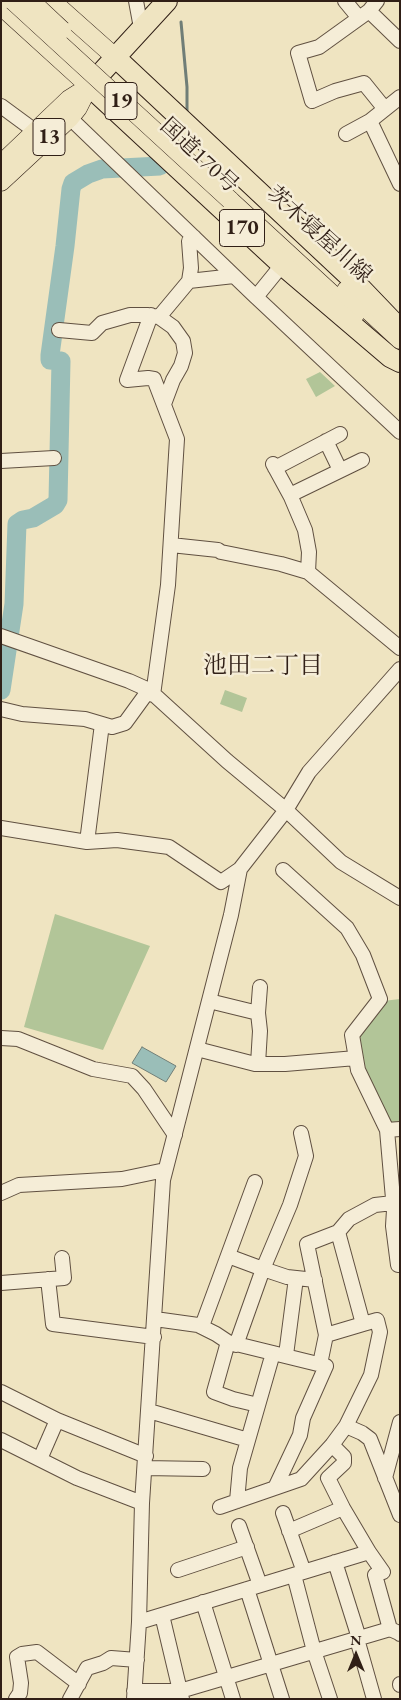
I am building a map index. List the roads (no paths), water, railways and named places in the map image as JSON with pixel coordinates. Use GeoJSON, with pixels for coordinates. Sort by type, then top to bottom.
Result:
{"type":"FeatureCollection","features":[{"type":"Feature","properties":{"kind":"highway"},"geometry":{"type":"LineString","coordinates":[[89,86],[166,1]]}},
{"type":"Feature","properties":{"kind":"highway","name":"国道170号"},"geometry":{"type":"LineString","coordinates":[[115,57],[354,281],[400,329]]}},
{"type":"Feature","properties":{"kind":"highway","name":"国道170号"},"geometry":{"type":"LineString","coordinates":[[89,86],[282,266],[390,357],[400,362]]}},
{"type":"Feature","properties":{"kind":"main road","name":"茨木寝屋川線"},"geometry":{"type":"LineString","coordinates":[[13,1],[400,340]]}},
{"type":"Feature","properties":{"kind":"main road","name":"茨木寝屋川線"},"geometry":{"type":"LineString","coordinates":[[31,1],[400,356]]}},
{"type":"Feature","properties":{"kind":"main road","name":"19"},"geometry":{"type":"LineString","coordinates":[[52,1],[115,57]]}},
{"type":"Feature","properties":{"kind":"main road","name":"19"},"geometry":{"type":"LineString","coordinates":[[1,6],[89,86]]}},
{"type":"Feature","properties":{"kind":"main road","name":"13"},"geometry":{"type":"LineString","coordinates":[[1,182],[70,118],[78,108],[89,86]]}},
{"type":"Feature","properties":{"kind":"main road","name":"13"},"geometry":{"type":"LineString","coordinates":[[1,164],[69,98],[89,86]]}},
{"type":"Feature","properties":{"kind":"street"},"geometry":{"type":"LineString","coordinates":[[136,1],[141,28]]}},
{"type":"Feature","properties":{"kind":"street"},"geometry":{"type":"LineString","coordinates":[[346,1],[368,10],[400,41]]}},
{"type":"Feature","properties":{"kind":"street"},"geometry":{"type":"LineString","coordinates":[[368,10],[319,47],[298,52],[312,101],[335,91],[364,83],[385,109]]}},
{"type":"Feature","properties":{"kind":"street"},"geometry":{"type":"LineString","coordinates":[[346,134],[370,121],[400,97]]}},
{"type":"Feature","properties":{"kind":"street"},"geometry":{"type":"LineString","coordinates":[[1,106],[35,131]]}},
{"type":"Feature","properties":{"kind":"street"},"geometry":{"type":"LineString","coordinates":[[70,118],[400,432]]}},
{"type":"Feature","properties":{"kind":"street"},"geometry":{"type":"LineString","coordinates":[[370,121],[400,184]]}},
{"type":"Feature","properties":{"kind":"street"},"geometry":{"type":"LineString","coordinates":[[1,709],[22,714],[85,719],[112,726],[124,722],[151,693],[168,585],[178,439],[154,379],[127,380],[155,316],[189,281],[191,268],[189,241],[194,237]]}},
{"type":"Feature","properties":{"kind":"street"},"geometry":{"type":"LineString","coordinates":[[256,297],[282,266]]}},
{"type":"Feature","properties":{"kind":"street"},"geometry":{"type":"LineString","coordinates":[[189,281],[234,276]]}},
{"type":"Feature","properties":{"kind":"street"},"geometry":{"type":"LineString","coordinates":[[59,330],[92,333],[102,324],[130,315],[155,316],[174,327],[183,341],[184,353],[182,366],[164,404]]}},
{"type":"Feature","properties":{"kind":"street"},"geometry":{"type":"LineString","coordinates":[[308,572],[310,561],[307,536],[290,495],[274,466],[340,434]]}},
{"type":"Feature","properties":{"kind":"street"},"geometry":{"type":"LineString","coordinates":[[326,442],[340,470]]}},
{"type":"Feature","properties":{"kind":"street"},"geometry":{"type":"LineString","coordinates":[[1,461],[54,458]]}},
{"type":"Feature","properties":{"kind":"street"},"geometry":{"type":"LineString","coordinates":[[290,495],[362,460]]}},
{"type":"Feature","properties":{"kind":"street"},"geometry":{"type":"LineString","coordinates":[[171,545],[218,550],[308,572],[400,648]]}},
{"type":"Feature","properties":{"kind":"street"},"geometry":{"type":"LineString","coordinates":[[6,638],[129,680],[151,693],[286,810],[341,862],[400,898]]}},
{"type":"Feature","properties":{"kind":"street"},"geometry":{"type":"LineString","coordinates":[[1,828],[87,842],[117,840],[169,848],[222,882],[240,868],[286,810],[309,772],[400,669]]}},
{"type":"Feature","properties":{"kind":"street"},"geometry":{"type":"LineString","coordinates":[[87,842],[102,724]]}},
{"type":"Feature","properties":{"kind":"street"},"geometry":{"type":"LineString","coordinates":[[240,868],[231,915],[163,1180],[142,1503],[139,1622],[134,1695],[181,1695],[227,1677],[358,1639],[395,1632],[375,1575],[383,1572],[343,1508],[328,1478],[344,1463],[344,1457],[332,1445]]}},
{"type":"Feature","properties":{"kind":"street"},"geometry":{"type":"LineString","coordinates":[[283,870],[346,928],[363,956],[380,999],[352,1035],[358,1070],[394,1130],[395,1208],[393,1226],[398,1265]]}},
{"type":"Feature","properties":{"kind":"street"},"geometry":{"type":"LineString","coordinates":[[258,1064],[260,987]]}},
{"type":"Feature","properties":{"kind":"street"},"geometry":{"type":"LineString","coordinates":[[209,1001],[258,1013]]}},
{"type":"Feature","properties":{"kind":"street"},"geometry":{"type":"LineString","coordinates":[[1,1038],[18,1040],[93,1069],[132,1076],[144,1089],[175,1135]]}},
{"type":"Feature","properties":{"kind":"street"},"geometry":{"type":"LineString","coordinates":[[197,1049],[258,1064],[285,1064],[356,1058]]}},
{"type":"Feature","properties":{"kind":"street"},"geometry":{"type":"LineString","coordinates":[[258,1405],[233,1400],[214,1392],[232,1343],[290,1205],[306,1156],[301,1133]]}},
{"type":"Feature","properties":{"kind":"street"},"geometry":{"type":"LineString","coordinates":[[1,1193],[19,1185],[122,1179],[165,1170]]}},
{"type":"Feature","properties":{"kind":"street"},"geometry":{"type":"LineString","coordinates":[[202,1326],[255,1182]]}},
{"type":"Feature","properties":{"kind":"street"},"geometry":{"type":"LineString","coordinates":[[320,1364],[326,1335],[307,1244],[338,1232],[349,1219],[375,1205],[395,1208]]}},
{"type":"Feature","properties":{"kind":"street"},"geometry":{"type":"LineString","coordinates":[[338,1232],[363,1324]]}},
{"type":"Feature","properties":{"kind":"street"},"geometry":{"type":"LineString","coordinates":[[228,1256],[263,1270],[296,1278],[315,1280]]}},
{"type":"Feature","properties":{"kind":"street"},"geometry":{"type":"LineString","coordinates":[[1,1283],[64,1278],[62,1258]]}},
{"type":"Feature","properties":{"kind":"street"},"geometry":{"type":"LineString","coordinates":[[237,1501],[240,1468],[258,1405],[279,1354],[296,1278]]}},
{"type":"Feature","properties":{"kind":"street"},"geometry":{"type":"LineString","coordinates":[[48,1279],[53,1324],[154,1337]]}},
{"type":"Feature","properties":{"kind":"street"},"geometry":{"type":"LineString","coordinates":[[155,1319],[202,1326],[232,1343],[326,1366],[303,1418],[300,1435],[274,1488]]}},
{"type":"Feature","properties":{"kind":"street"},"geometry":{"type":"LineString","coordinates":[[220,1507],[301,1479],[332,1445],[346,1426],[371,1374],[380,1332],[377,1320],[326,1335]]}},
{"type":"Feature","properties":{"kind":"street"},"geometry":{"type":"LineString","coordinates":[[1,1392],[145,1462],[204,1469]]}},
{"type":"Feature","properties":{"kind":"street"},"geometry":{"type":"LineString","coordinates":[[149,1411],[248,1440]]}},
{"type":"Feature","properties":{"kind":"street"},"geometry":{"type":"LineString","coordinates":[[40,1459],[57,1420]]}},
{"type":"Feature","properties":{"kind":"street"},"geometry":{"type":"LineString","coordinates":[[385,1478],[400,1422]]}},
{"type":"Feature","properties":{"kind":"street"},"geometry":{"type":"LineString","coordinates":[[346,1426],[370,1439],[400,1515]]}},
{"type":"Feature","properties":{"kind":"street"},"geometry":{"type":"LineString","coordinates":[[1,1440],[77,1478],[142,1503]]}},
{"type":"Feature","properties":{"kind":"street"},"geometry":{"type":"LineString","coordinates":[[289,1531],[343,1508]]}},
{"type":"Feature","properties":{"kind":"street"},"geometry":{"type":"LineString","coordinates":[[283,1513],[299,1573],[314,1652],[330,1699]]}},
{"type":"Feature","properties":{"kind":"street"},"geometry":{"type":"LineString","coordinates":[[240,1526],[247,1547],[254,1587],[282,1699]]}},
{"type":"Feature","properties":{"kind":"street"},"geometry":{"type":"LineString","coordinates":[[178,1570],[247,1547]]}},
{"type":"Feature","properties":{"kind":"street"},"geometry":{"type":"LineString","coordinates":[[139,1622],[369,1552]]}},
{"type":"Feature","properties":{"kind":"street"},"geometry":{"type":"LineString","coordinates":[[335,1562],[374,1699]]}},
{"type":"Feature","properties":{"kind":"street"},"geometry":{"type":"LineString","coordinates":[[203,1602],[233,1699]]}},
{"type":"Feature","properties":{"kind":"street"},"geometry":{"type":"LineString","coordinates":[[162,1615],[181,1695]]}},
{"type":"Feature","properties":{"kind":"street"},"geometry":{"type":"LineString","coordinates":[[16,1699],[20,1693],[22,1683],[17,1657],[22,1654],[37,1652],[78,1684]]}},
{"type":"Feature","properties":{"kind":"street"},"geometry":{"type":"LineString","coordinates":[[70,1699],[88,1668],[103,1664],[111,1658],[137,1660]]}},
{"type":"Feature","properties":{"kind":"water"},"geometry":{"type":"Polygon","coordinates":[[[142,1047],[176,1066],[166,1082],[132,1063],[142,1047]]]}},
{"type":"Feature","properties":{"kind":"waterway"},"geometry":{"type":"LineString","coordinates":[[181,22],[187,87],[187,113]]}},
{"type":"Feature","properties":{"kind":"waterway"},"geometry":{"type":"LineString","coordinates":[[1,690],[14,604],[17,524],[23,520],[33,518],[55,505],[58,500],[61,361],[50,360],[50,355],[71,189],[73,183],[88,174],[102,169],[160,166]]}},
{"type":"Feature","properties":{"kind":"district","name":"池田二丁目"},"geometry":{"type":"Point","coordinates":[263,666]}}]}
